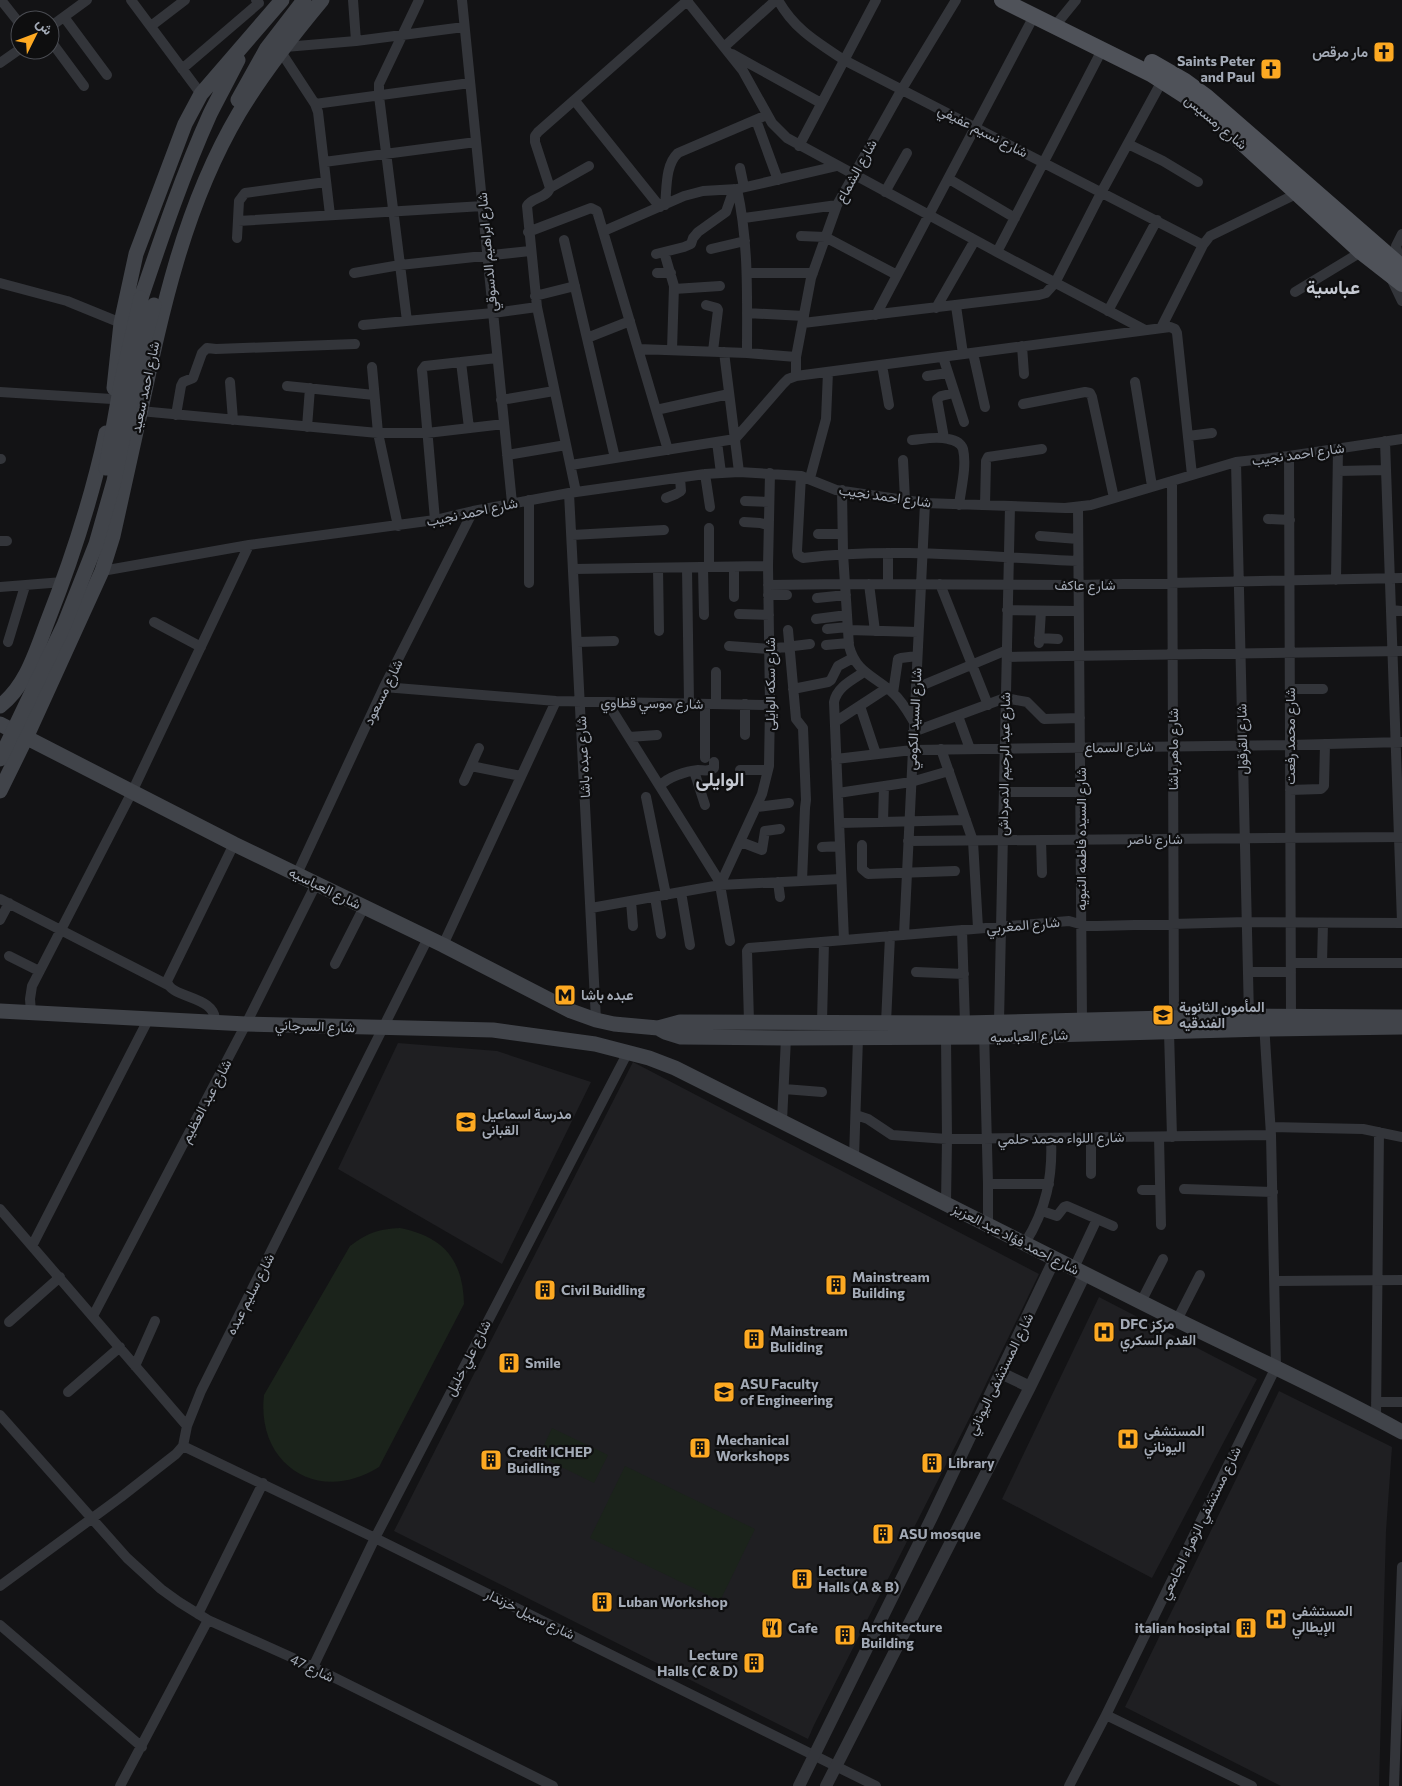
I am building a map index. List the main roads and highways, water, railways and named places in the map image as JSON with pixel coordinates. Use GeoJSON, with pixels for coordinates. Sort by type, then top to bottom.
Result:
{"type":"FeatureCollection","features":[{"type":"Feature","properties":{"kind":"main road"},"geometry":{"type":"LineString","coordinates":[[0,706],[19,686],[28,669],[63,582],[85,517],[96,477],[113,396],[121,323],[136,254],[185,124],[201,94],[282,0]]}},
{"type":"Feature","properties":{"kind":"main road"},"geometry":{"type":"LineString","coordinates":[[0,759],[64,626],[96,544],[114,481],[139,360],[147,301],[241,92],[268,48],[304,0]]}},
{"type":"Feature","properties":{"kind":"main road","name":"شارع احمد سعيد"},"geometry":{"type":"LineString","coordinates":[[0,791],[102,570],[113,536],[168,286],[180,246],[202,191],[239,113],[283,49],[322,0]]}},
{"type":"Feature","properties":{"kind":"main road","name":"شارع رمسيس"},"geometry":{"type":"LineString","coordinates":[[1002,0],[1034,16],[1057,23],[1158,65],[1207,96],[1399,274]]}},
{"type":"Feature","properties":{"kind":"main road","name":"شارع رمسيس"},"geometry":{"type":"LineString","coordinates":[[1024,0],[1057,23],[1102,50],[1162,81],[1193,101],[1217,120],[1361,252],[1399,274]]}},
{"type":"Feature","properties":{"kind":"main road"},"geometry":{"type":"LineString","coordinates":[[0,745],[59,621],[80,567],[107,464],[121,384],[147,301],[171,211],[210,114],[251,36]]}},
{"type":"Feature","properties":{"kind":"main road"},"geometry":{"type":"LineString","coordinates":[[113,396],[119,390],[133,393],[146,381]]}},
{"type":"Feature","properties":{"kind":"main road"},"geometry":{"type":"LineString","coordinates":[[113,396],[118,399],[127,398],[135,402],[141,410]]}},
{"type":"Feature","properties":{"kind":"main road"},"geometry":{"type":"LineString","coordinates":[[28,669],[33,680],[38,684],[43,683],[55,674]]}},
{"type":"Feature","properties":{"kind":"main road","name":"شارع العباسيه"},"geometry":{"type":"LineString","coordinates":[[0,724],[234,844],[444,945],[571,1011],[601,1021],[658,1028],[673,1036],[682,1037],[946,1038],[984,1030],[1172,1025],[1259,1020],[1291,1016],[1402,1017]]}},
{"type":"Feature","properties":{"kind":"main road","name":"شارع السرجاني"},"geometry":{"type":"LineString","coordinates":[[0,1011],[246,1024],[493,1030],[595,1044],[628,1052]]}},
{"type":"Feature","properties":{"kind":"main road","name":"شارع العباسيه"},"geometry":{"type":"LineString","coordinates":[[1259,1020],[1402,1028]]}},
{"type":"Feature","properties":{"kind":"main road"},"geometry":{"type":"LineString","coordinates":[[595,1044],[602,1043],[608,1038],[609,1030],[601,1021]]}},
{"type":"Feature","properties":{"kind":"main road","name":"شارع العباسيه"},"geometry":{"type":"LineString","coordinates":[[658,1028],[680,1022],[965,1023],[984,1030],[999,1022],[1082,1021],[1172,1025]]}},
{"type":"Feature","properties":{"kind":"main road","name":"شارع احمد فؤاد عبد العزيز"},"geometry":{"type":"LineString","coordinates":[[628,1052],[675,1068],[1177,1320],[1276,1368],[1376,1410],[1402,1432]]}},
{"type":"Feature","properties":{"kind":"place","name":"مار مرقص"},"geometry":{"type":"Point","coordinates":[1384,52]}},
{"type":"Feature","properties":{"kind":"place","name":"Saints Peter and Paul"},"geometry":{"type":"Point","coordinates":[1271,69]}},
{"type":"Feature","properties":{"kind":"place","name":"عبده باشا"},"geometry":{"type":"Point","coordinates":[565,995]}},
{"type":"Feature","properties":{"kind":"place","name":"المأمون الثانوية الفندقيه"},"geometry":{"type":"Point","coordinates":[1163,1015]}},
{"type":"Feature","properties":{"kind":"place","name":"مدرسة اسماعيل القبانى"},"geometry":{"type":"Point","coordinates":[466,1122]}},
{"type":"Feature","properties":{"kind":"place","name":"Mainstream Building"},"geometry":{"type":"Point","coordinates":[836,1285]}},
{"type":"Feature","properties":{"kind":"place","name":"Civil Buidling"},"geometry":{"type":"Point","coordinates":[545,1290]}},
{"type":"Feature","properties":{"kind":"place","name":"DFC مركز القدم السكري"},"geometry":{"type":"Point","coordinates":[1104,1332]}},
{"type":"Feature","properties":{"kind":"place","name":"Mainstream Buliding"},"geometry":{"type":"Point","coordinates":[754,1339]}},
{"type":"Feature","properties":{"kind":"place","name":"Smile"},"geometry":{"type":"Point","coordinates":[509,1363]}},
{"type":"Feature","properties":{"kind":"place","name":"ASU Faculty of Engineering"},"geometry":{"type":"Point","coordinates":[724,1392]}},
{"type":"Feature","properties":{"kind":"place","name":"المستشفى اليوناني"},"geometry":{"type":"Point","coordinates":[1128,1439]}},
{"type":"Feature","properties":{"kind":"place","name":"Mechanical Workshops"},"geometry":{"type":"Point","coordinates":[700,1448]}},
{"type":"Feature","properties":{"kind":"place","name":"Credit ICHEP Buidling"},"geometry":{"type":"Point","coordinates":[491,1460]}},
{"type":"Feature","properties":{"kind":"place","name":"Library"},"geometry":{"type":"Point","coordinates":[932,1463]}},
{"type":"Feature","properties":{"kind":"place","name":"ASU mosque"},"geometry":{"type":"Point","coordinates":[883,1534]}},
{"type":"Feature","properties":{"kind":"place","name":"Lecture Halls (A & B)"},"geometry":{"type":"Point","coordinates":[802,1579]}},
{"type":"Feature","properties":{"kind":"place","name":"Luban Workshop"},"geometry":{"type":"Point","coordinates":[602,1602]}},
{"type":"Feature","properties":{"kind":"place","name":"المستشفى الإيطالي"},"geometry":{"type":"Point","coordinates":[1276,1619]}},
{"type":"Feature","properties":{"kind":"place","name":"Cafe"},"geometry":{"type":"Point","coordinates":[772,1628]}},
{"type":"Feature","properties":{"kind":"place","name":"italian hosiptal"},"geometry":{"type":"Point","coordinates":[1246,1628]}},
{"type":"Feature","properties":{"kind":"place","name":"Architecture Building"},"geometry":{"type":"Point","coordinates":[845,1635]}},
{"type":"Feature","properties":{"kind":"place","name":"Lecture Halls (C & D)"},"geometry":{"type":"Point","coordinates":[754,1663]}},
{"type":"Feature","properties":{"kind":"district","name":"عباسية"},"geometry":{"type":"Point","coordinates":[1333,287]}},
{"type":"Feature","properties":{"kind":"district","name":"الوايلى"},"geometry":{"type":"Point","coordinates":[720,779]}}]}
